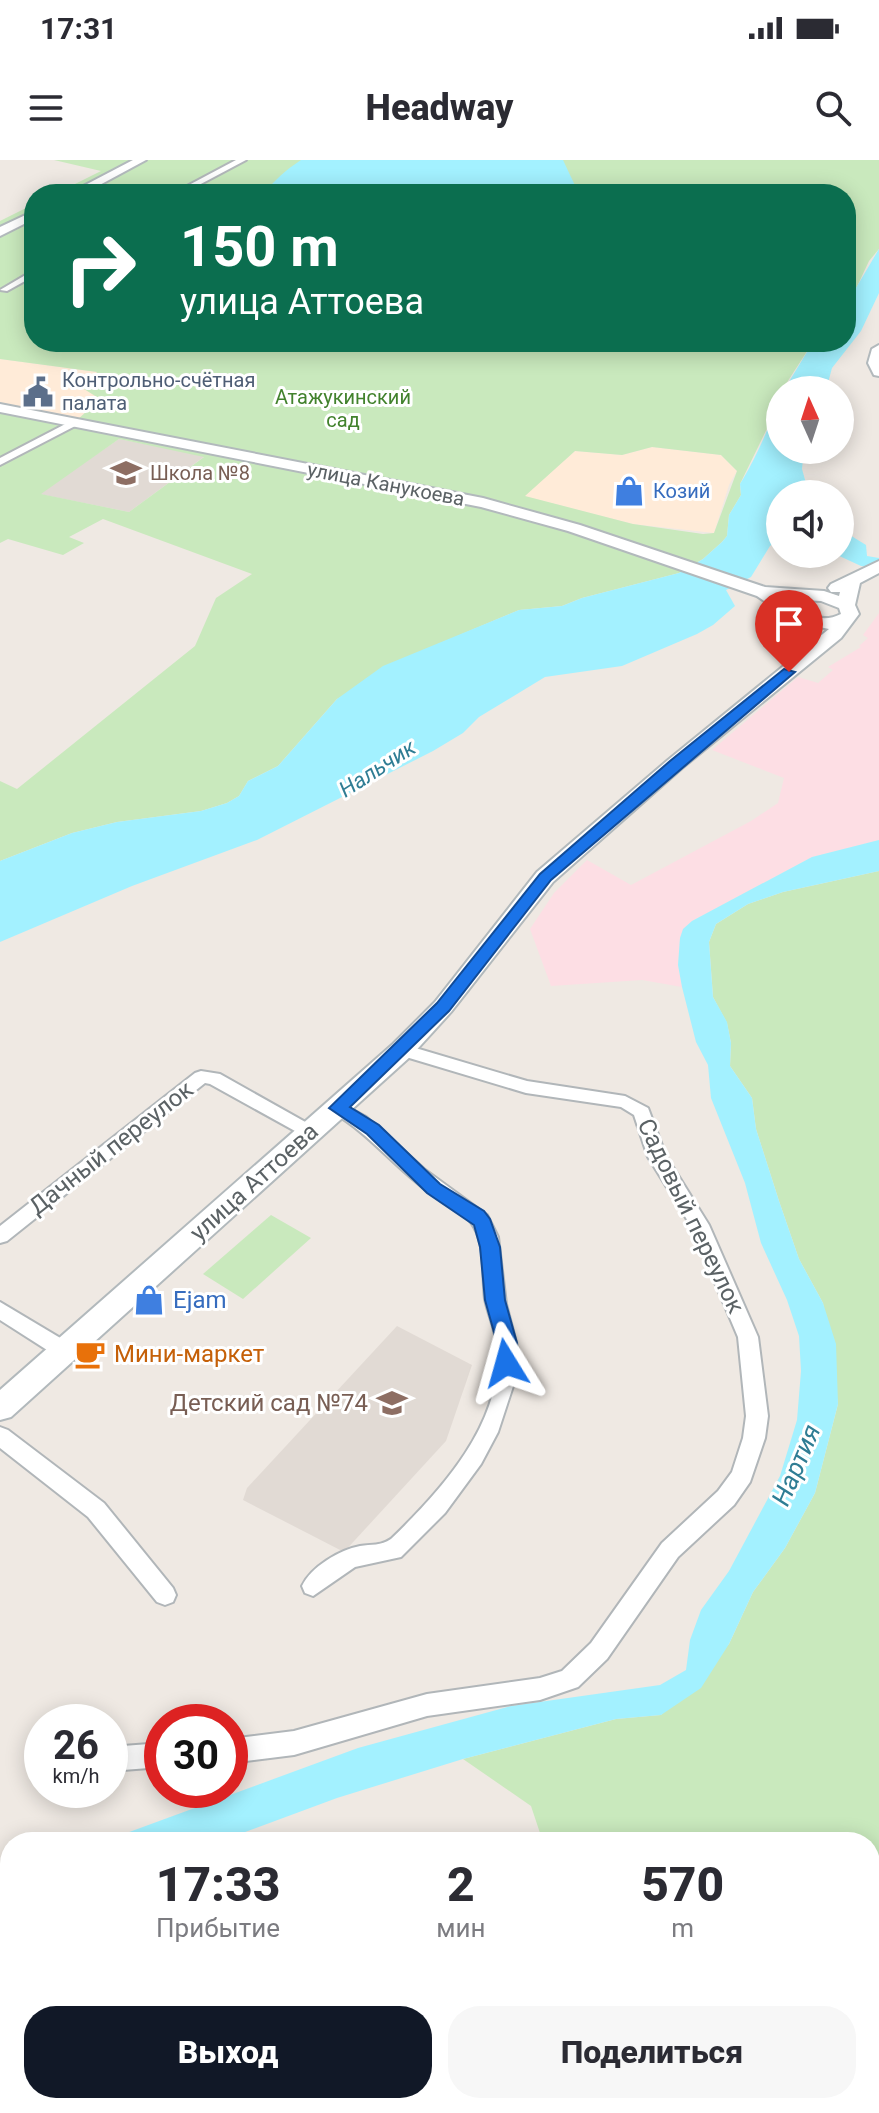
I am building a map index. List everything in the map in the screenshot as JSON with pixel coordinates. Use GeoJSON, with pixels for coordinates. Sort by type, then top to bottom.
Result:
{"type":"FeatureCollection","features":[{"type":"Feature","properties":{"kind":"street"},"geometry":{"type":"LineString","coordinates":[[94,184],[141,160]]}},
{"type":"Feature","properties":{"kind":"street"},"geometry":{"type":"LineString","coordinates":[[195,184],[242,160]]}},
{"type":"Feature","properties":{"kind":"street"},"geometry":{"type":"LineString","coordinates":[[0,232],[24,219]]}},
{"type":"Feature","properties":{"kind":"street"},"geometry":{"type":"LineString","coordinates":[[4,289],[24,278]]}},
{"type":"Feature","properties":{"kind":"street"},"geometry":{"type":"LineString","coordinates":[[879,349],[875,363],[879,372]]}},
{"type":"Feature","properties":{"kind":"street","name":"улица Канукоева"},"geometry":{"type":"LineString","coordinates":[[0,408],[483,503],[574,528],[763,592]]}},
{"type":"Feature","properties":{"kind":"street"},"geometry":{"type":"LineString","coordinates":[[0,462],[75,422]]}},
{"type":"Feature","properties":{"kind":"street"},"geometry":{"type":"LineString","coordinates":[[811,651],[790,605],[793,601],[851,583],[879,566]]}},
{"type":"Feature","properties":{"kind":"street"},"geometry":{"type":"LineString","coordinates":[[763,592],[797,617],[826,624],[846,612],[851,583]]}},
{"type":"Feature","properties":{"kind":"street"},"geometry":{"type":"LineString","coordinates":[[763,592],[833,598],[846,612]]}},
{"type":"Feature","properties":{"kind":"street","name":"улица Аттоева"},"geometry":{"type":"LineString","coordinates":[[0,1408],[402,1050],[443,1007],[545,877],[835,634],[846,612]]}},
{"type":"Feature","properties":{"kind":"street","name":"Садовый переулок"},"geometry":{"type":"LineString","coordinates":[[248,1749],[294,1743],[415,1708],[540,1689],[570,1679],[599,1651],[679,1539],[726,1498],[742,1476],[754,1438],[757,1416],[748,1337],[700,1225],[657,1157],[642,1112],[625,1102],[526,1087],[402,1050]]}},
{"type":"Feature","properties":{"kind":"street","name":"Дачный переулок"},"geometry":{"type":"LineString","coordinates":[[0,1236],[201,1077],[214,1078],[310,1132]]}},
{"type":"Feature","properties":{"kind":"street"},"geometry":{"type":"LineString","coordinates":[[313,1586],[347,1560],[393,1551],[457,1485],[472,1464],[488,1429],[503,1386],[508,1353],[495,1300],[490,1247],[477,1216],[433,1189],[373,1130],[338,1108]]}},
{"type":"Feature","properties":{"kind":"street"},"geometry":{"type":"LineString","coordinates":[[0,1310],[65,1351]]}},
{"type":"Feature","properties":{"kind":"street"},"geometry":{"type":"LineString","coordinates":[[0,1436],[96,1510],[165,1595]]}},
{"type":"Feature","properties":{"kind":"shaded area"},"geometry":{"type":"Polygon","coordinates":[[[0,359],[98,372],[100,399],[75,422],[0,408],[0,359]]]}},
{"type":"Feature","properties":{"kind":"shaded area","name":"Школа №8"},"geometry":{"type":"Polygon","coordinates":[[[119,439],[205,456],[129,512],[39,494],[119,439]]]}},
{"type":"Feature","properties":{"kind":"shaded area","name":"Козий"},"geometry":{"type":"Polygon","coordinates":[[[652,447],[721,455],[737,471],[729,485],[714,533],[633,524],[524,496],[575,451],[622,455],[652,447]]]}},
{"type":"Feature","properties":{"kind":"shaded area"},"geometry":{"type":"Polygon","coordinates":[[[879,613],[879,840],[812,857],[692,921],[680,938],[678,965],[682,987],[642,980],[551,986],[530,929],[554,893],[587,860],[631,885],[751,821],[778,803],[784,778],[712,750],[798,677],[818,683],[833,670],[828,667],[861,647],[868,638],[863,635],[879,613]]]}},
{"type":"Feature","properties":{"kind":"shaded area","name":"Детский сад №74"},"geometry":{"type":"Polygon","coordinates":[[[397,1326],[472,1365],[446,1441],[344,1552],[243,1500],[247,1488],[397,1326]]]}},
{"type":"Feature","properties":{"kind":"green space"},"geometry":{"type":"Polygon","coordinates":[[[54,160],[879,160],[879,249],[869,261],[856,289],[856,184],[75,184],[101,171],[54,160]]]}},
{"type":"Feature","properties":{"kind":"green space","name":"Атажукинский сад"},"geometry":{"type":"Polygon","coordinates":[[[24,209],[24,352],[807,352],[791,376],[766,376],[766,431],[740,484],[741,495],[729,515],[727,536],[703,559],[679,573],[562,606],[519,610],[436,645],[337,699],[278,766],[248,781],[239,796],[227,803],[201,811],[117,822],[72,833],[0,861],[0,781],[17,789],[195,646],[216,598],[252,574],[103,519],[69,537],[84,543],[63,555],[8,539],[0,543],[0,408],[75,422],[100,399],[84,389],[97,372],[0,359],[0,221],[24,209]],[[119,439],[41,494],[129,512],[204,457],[119,439]],[[652,447],[622,455],[575,451],[525,496],[633,524],[714,533],[737,471],[721,455],[652,447]]]}},
{"type":"Feature","properties":{"kind":"green space"},"geometry":{"type":"Polygon","coordinates":[[[879,871],[879,1832],[540,1832],[531,1806],[463,1759],[616,1719],[661,1715],[729,1644],[753,1592],[785,1548],[815,1493],[838,1404],[823,1303],[799,1259],[756,1129],[752,1098],[730,1066],[731,1043],[727,1023],[713,997],[709,942],[716,924],[748,904],[783,892],[879,871]]]}},
{"type":"Feature","properties":{"kind":"green space"},"geometry":{"type":"Polygon","coordinates":[[[271,1215],[311,1238],[243,1299],[203,1274],[271,1215]]]}},
{"type":"Feature","properties":{"kind":"water"},"geometry":{"type":"Polygon","coordinates":[[[301,160],[563,160],[574,184],[273,184],[301,160]]]}},
{"type":"Feature","properties":{"kind":"water"},"geometry":{"type":"Polygon","coordinates":[[[879,249],[879,293],[856,337],[856,288],[879,249]]]}},
{"type":"Feature","properties":{"kind":"water"},"geometry":{"type":"Polygon","coordinates":[[[807,352],[845,352],[830,376],[792,376],[807,352]]]}},
{"type":"Feature","properties":{"kind":"water","name":"Нальчик"},"geometry":{"type":"Polygon","coordinates":[[[766,432],[766,464],[803,464],[805,480],[766,480],[766,553],[751,577],[726,590],[735,606],[713,625],[622,666],[545,677],[479,717],[463,733],[433,751],[257,840],[132,886],[0,942],[0,861],[72,833],[117,822],[201,811],[227,803],[239,796],[248,781],[278,766],[337,699],[383,666],[519,610],[562,606],[679,573],[703,559],[727,536],[729,515],[741,495],[740,484],[766,432]]]}},
{"type":"Feature","properties":{"kind":"water"},"geometry":{"type":"Polygon","coordinates":[[[854,538],[866,545],[867,556],[879,558],[879,568],[854,563],[854,538]]]}},
{"type":"Feature","properties":{"kind":"water","name":"Нартия"},"geometry":{"type":"Polygon","coordinates":[[[879,840],[879,871],[783,892],[748,904],[716,924],[709,942],[713,997],[727,1022],[731,1043],[730,1066],[752,1098],[756,1129],[779,1201],[799,1259],[823,1303],[836,1344],[838,1404],[815,1493],[785,1548],[753,1592],[729,1644],[701,1688],[661,1715],[616,1719],[463,1759],[337,1798],[245,1832],[129,1832],[195,1808],[248,1808],[248,1788],[358,1748],[511,1706],[660,1685],[686,1670],[690,1640],[701,1610],[729,1571],[780,1476],[797,1420],[801,1371],[799,1336],[787,1300],[761,1243],[745,1183],[711,1098],[708,1065],[696,1042],[682,987],[678,965],[680,938],[683,929],[692,921],[812,857],[879,840]]]}},
{"type":"Feature","properties":{"kind":"place","name":"Контрольно-счётная палата"},"geometry":{"type":"Point","coordinates":[38,392]}},
{"type":"Feature","properties":{"kind":"place","name":"Школа №8"},"geometry":{"type":"Point","coordinates":[126,473]}},
{"type":"Feature","properties":{"kind":"place","name":"Козий"},"geometry":{"type":"Point","coordinates":[629,491]}},
{"type":"Feature","properties":{"kind":"place","name":"Ejam"},"geometry":{"type":"Point","coordinates":[149,1300]}},
{"type":"Feature","properties":{"kind":"place","name":"Мини-маркет"},"geometry":{"type":"Point","coordinates":[90,1354]}},
{"type":"Feature","properties":{"kind":"place","name":"Детский сад №74"},"geometry":{"type":"Point","coordinates":[392,1403]}},
{"type":"Feature","properties":{"kind":"route"},"geometry":{"type":"LineString","coordinates":[[506,1363],[507,1343],[495,1300],[490,1247],[483,1224],[477,1216],[433,1189],[373,1130],[338,1108],[402,1050],[443,1007],[545,877],[696,746],[789,672]]}}]}
